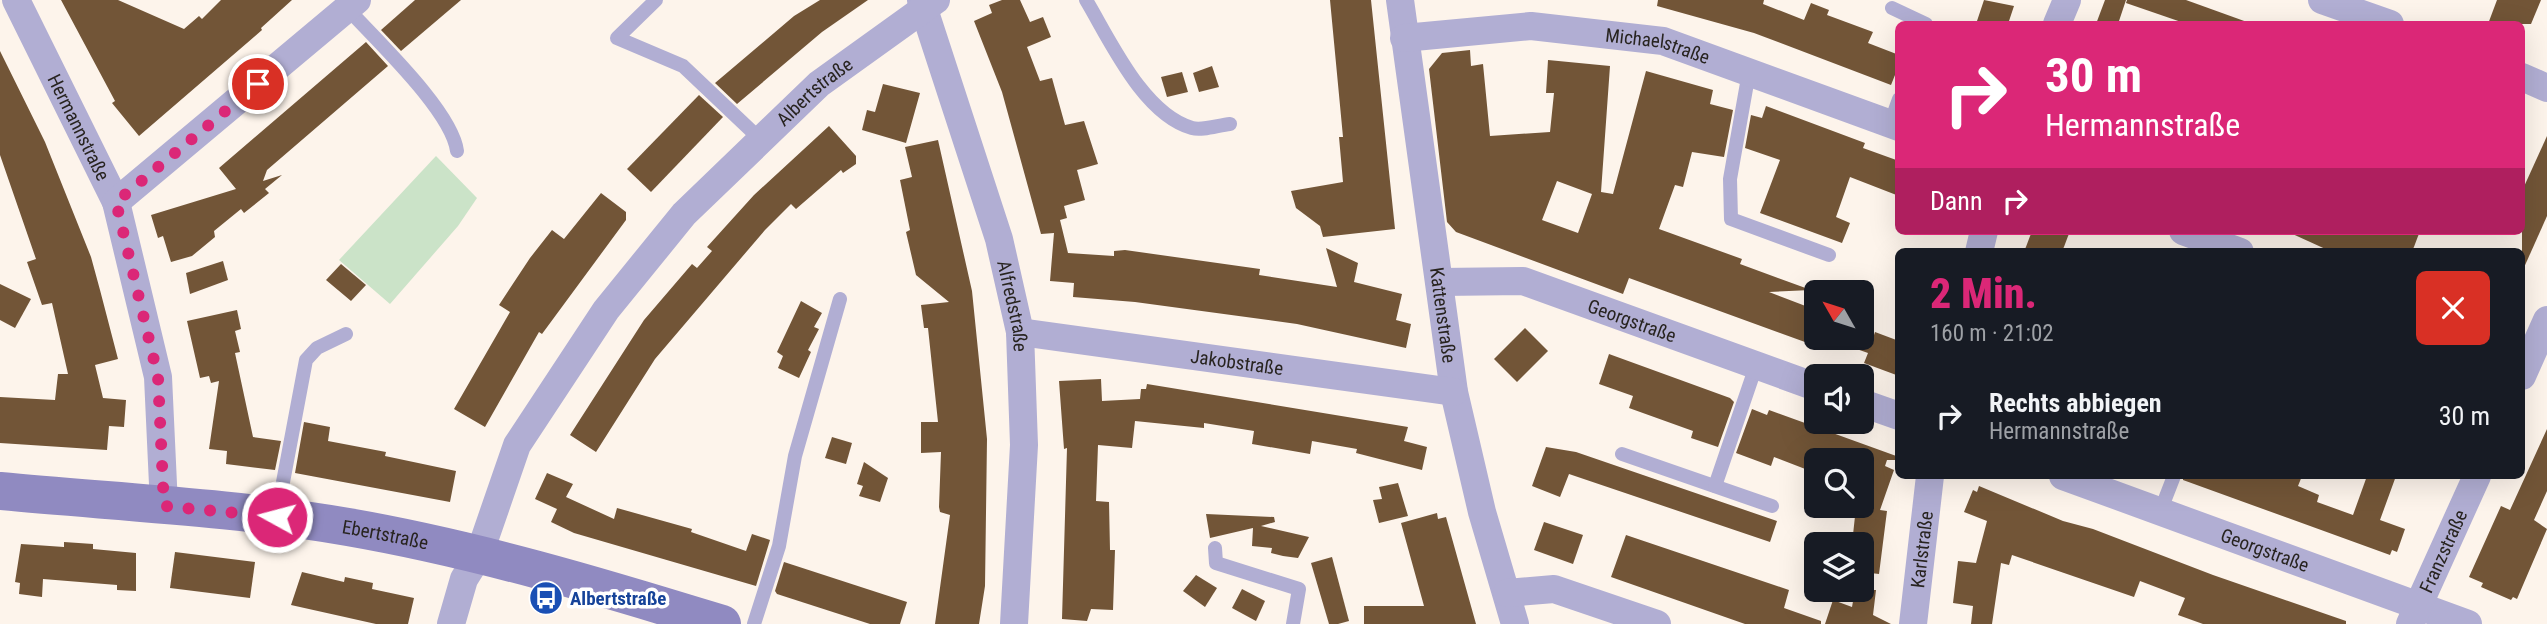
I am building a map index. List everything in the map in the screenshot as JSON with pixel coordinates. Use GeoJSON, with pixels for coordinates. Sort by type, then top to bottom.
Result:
{"type":"FeatureCollection","features":[{"type":"Feature","properties":{"kind":"street","name":"Kattenstraße"},"geometry":{"type":"LineString","coordinates":[[1400,0],[1441,282],[1454,392],[1482,512],[1515,624]]}},
{"type":"Feature","properties":{"kind":"street"},"geometry":{"type":"LineString","coordinates":[[2058,21],[2067,0]]}},
{"type":"Feature","properties":{"kind":"street"},"geometry":{"type":"LineString","coordinates":[[2322,0],[2382,21]]}},
{"type":"Feature","properties":{"kind":"street","name":"Hermannstraße"},"geometry":{"type":"LineString","coordinates":[[18,1],[116,202],[158,377],[164,506]]}},
{"type":"Feature","properties":{"kind":"street","name":"Albertstraße"},"geometry":{"type":"LineString","coordinates":[[451,624],[464,579],[479,555],[517,445],[606,310],[684,214],[761,140],[819,85],[927,3]]}},
{"type":"Feature","properties":{"kind":"street","name":"Alfredstraße"},"geometry":{"type":"LineString","coordinates":[[927,3],[999,239],[1020,332],[1024,445],[1014,624]]}},
{"type":"Feature","properties":{"kind":"street"},"geometry":{"type":"LineString","coordinates":[[116,202],[352,4]]}},
{"type":"Feature","properties":{"kind":"street","name":"Michaelstraße"},"geometry":{"type":"LineString","coordinates":[[1404,38],[1531,26],[1663,41],[1749,72],[1895,116]]}},
{"type":"Feature","properties":{"kind":"street"},"geometry":{"type":"LineString","coordinates":[[2525,79],[2547,88]]}},
{"type":"Feature","properties":{"kind":"street"},"geometry":{"type":"LineString","coordinates":[[2194,235],[2229,248]]}},
{"type":"Feature","properties":{"kind":"street","name":"Georgstraße"},"geometry":{"type":"LineString","coordinates":[[1441,282],[1524,281],[1804,383]]}},
{"type":"Feature","properties":{"kind":"street"},"geometry":{"type":"LineString","coordinates":[[2530,364],[2547,320]]}},
{"type":"Feature","properties":{"kind":"street","name":"Jakobstraße"},"geometry":{"type":"LineString","coordinates":[[1020,332],[1454,392]]}},
{"type":"Feature","properties":{"kind":"street"},"geometry":{"type":"LineString","coordinates":[[1874,407],[1895,415]]}},
{"type":"Feature","properties":{"kind":"street","name":"Karlstraße"},"geometry":{"type":"LineString","coordinates":[[1913,624],[1930,479]]}},
{"type":"Feature","properties":{"kind":"street","name":"Georgstraße"},"geometry":{"type":"LineString","coordinates":[[2071,479],[2161,512],[2415,615],[2468,624]]}},
{"type":"Feature","properties":{"kind":"street","name":"Franzstraße"},"geometry":{"type":"LineString","coordinates":[[2415,615],[2476,479]]}},
{"type":"Feature","properties":{"kind":"street","name":"Ebertstraße"},"geometry":{"type":"LineString","coordinates":[[0,491],[347,526],[479,555],[722,624]]}},
{"type":"Feature","properties":{"kind":"street"},"geometry":{"type":"LineString","coordinates":[[1507,593],[1555,589],[1657,624]]}},
{"type":"Feature","properties":{"kind":"lane"},"geometry":{"type":"LineString","coordinates":[[656,0],[617,38],[683,66],[731,108],[761,140]]}},
{"type":"Feature","properties":{"kind":"lane"},"geometry":{"type":"LineString","coordinates":[[1086,0],[1136,85],[1170,116],[1193,129],[1230,124]]}},
{"type":"Feature","properties":{"kind":"lane"},"geometry":{"type":"LineString","coordinates":[[352,4],[420,88],[455,139],[457,151]]}},
{"type":"Feature","properties":{"kind":"lane"},"geometry":{"type":"LineString","coordinates":[[1892,8],[1920,21]]}},
{"type":"Feature","properties":{"kind":"lane"},"geometry":{"type":"LineString","coordinates":[[1749,72],[1730,179],[1731,219],[1829,255]]}},
{"type":"Feature","properties":{"kind":"lane"},"geometry":{"type":"LineString","coordinates":[[754,624],[779,546],[795,456],[840,299]]}},
{"type":"Feature","properties":{"kind":"lane"},"geometry":{"type":"LineString","coordinates":[[277,517],[306,360],[317,348],[346,334]]}},
{"type":"Feature","properties":{"kind":"lane"},"geometry":{"type":"LineString","coordinates":[[1715,486],[1756,366]]}},
{"type":"Feature","properties":{"kind":"lane"},"geometry":{"type":"LineString","coordinates":[[1622,454],[1772,506]]}},
{"type":"Feature","properties":{"kind":"lane"},"geometry":{"type":"LineString","coordinates":[[2161,512],[2173,479]]}},
{"type":"Feature","properties":{"kind":"lane"},"geometry":{"type":"LineString","coordinates":[[1214,548],[1216,563],[1299,589],[1293,624]]}},
{"type":"Feature","properties":{"kind":"green space"},"geometry":{"type":"Polygon","coordinates":[[[436,156],[477,198],[458,226],[390,304],[339,260],[436,156]]]}},
{"type":"Feature","properties":{"kind":"building"},"geometry":{"type":"Polygon","coordinates":[[[61,0],[118,0],[184,29],[199,16],[202,19],[221,0],[292,0],[261,28],[262,30],[139,136],[112,103],[115,101],[61,0]]]}},
{"type":"Feature","properties":{"kind":"building"},"geometry":{"type":"Polygon","coordinates":[[[415,0],[461,0],[401,51],[381,30],[415,0]]]}},
{"type":"Feature","properties":{"kind":"building"},"geometry":{"type":"Polygon","coordinates":[[[820,0],[868,0],[822,32],[737,104],[715,83],[794,16],[820,0]]]}},
{"type":"Feature","properties":{"kind":"building"},"geometry":{"type":"Polygon","coordinates":[[[1002,0],[1020,0],[1030,22],[1043,17],[1051,37],[1027,47],[1040,81],[1052,78],[1065,125],[1084,121],[1098,164],[1077,170],[1085,200],[1064,206],[1067,218],[1060,220],[1068,253],[1114,256],[1114,251],[1125,250],[1260,269],[1259,275],[1337,287],[1326,248],[1358,263],[1354,282],[1402,294],[1396,320],[1411,324],[1406,348],[1297,324],[1135,302],[1073,297],[1074,283],[1050,281],[1054,233],[1041,234],[1002,92],[974,21],[992,13],[989,5],[1002,0]]]}},
{"type":"Feature","properties":{"kind":"building"},"geometry":{"type":"Polygon","coordinates":[[[1330,0],[1371,0],[1395,229],[1323,237],[1320,226],[1296,208],[1291,191],[1343,182],[1339,137],[1343,137],[1330,0]]]}},
{"type":"Feature","properties":{"kind":"building"},"geometry":{"type":"Polygon","coordinates":[[[1658,0],[1764,0],[1763,4],[1804,20],[1811,3],[1829,10],[1827,15],[1873,32],[1868,43],[1895,53],[1895,75],[1891,85],[1754,33],[1657,6],[1658,0]]]}},
{"type":"Feature","properties":{"kind":"building"},"geometry":{"type":"Polygon","coordinates":[[[1984,0],[2014,6],[2009,21],[1977,21],[1984,0]]]}},
{"type":"Feature","properties":{"kind":"building"},"geometry":{"type":"Polygon","coordinates":[[[2105,0],[2126,0],[2119,21],[2097,21],[2105,0]]]}},
{"type":"Feature","properties":{"kind":"building"},"geometry":{"type":"Polygon","coordinates":[[[2127,0],[2186,0],[2244,21],[2178,21],[2126,3],[2127,0]]]}},
{"type":"Feature","properties":{"kind":"building"},"geometry":{"type":"Polygon","coordinates":[[[2497,0],[2541,0],[2531,24],[2525,24],[2525,21],[2489,21],[2497,0]]]}},
{"type":"Feature","properties":{"kind":"building"},"geometry":{"type":"Polygon","coordinates":[[[366,42],[388,66],[267,170],[263,181],[282,175],[265,189],[269,193],[244,213],[241,209],[214,231],[215,237],[192,256],[171,262],[163,236],[158,238],[151,215],[236,189],[219,168],[366,42]]]}},
{"type":"Feature","properties":{"kind":"building"},"geometry":{"type":"Polygon","coordinates":[[[1470,50],[1471,66],[1483,64],[1490,136],[1550,132],[1554,93],[1546,93],[1548,60],[1610,66],[1601,192],[1613,194],[1646,71],[1713,90],[1710,104],[1733,110],[1724,157],[1692,152],[1683,187],[1675,185],[1659,229],[1742,259],[1740,264],[1804,287],[1804,290],[1769,292],[1804,305],[1804,342],[1629,278],[1623,294],[1456,232],[1447,222],[1429,69],[1442,53],[1470,50]],[[1557,181],[1542,220],[1578,233],[1592,194],[1557,181]]]}},
{"type":"Feature","properties":{"kind":"building"},"geometry":{"type":"Polygon","coordinates":[[[0,51],[45,142],[91,257],[100,290],[118,359],[95,365],[103,398],[126,400],[124,427],[109,426],[107,450],[0,443],[0,397],[55,400],[58,374],[68,374],[52,303],[42,305],[27,262],[36,259],[0,155],[0,51]]]}},
{"type":"Feature","properties":{"kind":"building"},"geometry":{"type":"Polygon","coordinates":[[[1212,66],[1219,87],[1199,92],[1193,73],[1212,66]]]}},
{"type":"Feature","properties":{"kind":"building"},"geometry":{"type":"Polygon","coordinates":[[[1182,72],[1188,92],[1167,97],[1161,77],[1182,72]]]}},
{"type":"Feature","properties":{"kind":"building"},"geometry":{"type":"Polygon","coordinates":[[[883,84],[920,93],[906,143],[862,130],[867,110],[875,112],[883,84]]]}},
{"type":"Feature","properties":{"kind":"building"},"geometry":{"type":"Polygon","coordinates":[[[699,95],[723,117],[651,192],[627,169],[699,95]]]}},
{"type":"Feature","properties":{"kind":"building"},"geometry":{"type":"Polygon","coordinates":[[[1766,106],[1865,143],[1863,148],[1895,160],[1895,194],[1850,177],[1836,217],[1850,223],[1842,243],[1760,213],[1780,160],[1745,148],[1751,115],[1762,118],[1766,106]]]}},
{"type":"Feature","properties":{"kind":"building"},"geometry":{"type":"Polygon","coordinates":[[[829,126],[856,156],[856,164],[843,173],[841,170],[796,209],[791,204],[765,230],[655,359],[596,452],[570,435],[644,320],[692,264],[697,268],[712,251],[707,247],[754,195],[829,126]]]}},
{"type":"Feature","properties":{"kind":"building"},"geometry":{"type":"Polygon","coordinates":[[[2547,136],[2547,216],[2525,265],[2522,235],[2525,235],[2525,184],[2547,136]]]}},
{"type":"Feature","properties":{"kind":"building"},"geometry":{"type":"Polygon","coordinates":[[[938,140],[972,291],[987,439],[985,586],[979,624],[935,624],[950,515],[940,512],[939,507],[941,452],[921,453],[921,422],[938,422],[928,328],[924,328],[921,305],[949,302],[916,275],[906,232],[910,230],[900,180],[912,177],[905,147],[938,140]]]}},
{"type":"Feature","properties":{"kind":"building"},"geometry":{"type":"Polygon","coordinates":[[[601,193],[626,212],[626,220],[542,334],[539,332],[485,427],[454,409],[510,312],[499,305],[530,258],[552,230],[564,239],[601,193]]]}},
{"type":"Feature","properties":{"kind":"building"},"geometry":{"type":"Polygon","coordinates":[[[2030,235],[2068,235],[2064,248],[2026,248],[2030,235]]]}},
{"type":"Feature","properties":{"kind":"building"},"geometry":{"type":"Polygon","coordinates":[[[2295,235],[2418,235],[2414,248],[2323,248],[2295,235]]]}},
{"type":"Feature","properties":{"kind":"building"},"geometry":{"type":"Polygon","coordinates":[[[223,261],[228,280],[190,294],[186,273],[223,261]]]}},
{"type":"Feature","properties":{"kind":"building"},"geometry":{"type":"Polygon","coordinates":[[[341,264],[366,285],[351,301],[326,280],[341,264]]]}},
{"type":"Feature","properties":{"kind":"building"},"geometry":{"type":"Polygon","coordinates":[[[0,284],[31,299],[15,328],[0,320],[0,284]]]}},
{"type":"Feature","properties":{"kind":"building"},"geometry":{"type":"Polygon","coordinates":[[[801,301],[822,313],[814,327],[819,329],[808,350],[811,352],[799,378],[778,368],[783,356],[777,352],[801,301]]]}},
{"type":"Feature","properties":{"kind":"building"},"geometry":{"type":"Polygon","coordinates":[[[237,310],[241,329],[235,331],[240,352],[235,353],[253,437],[281,441],[275,470],[226,464],[227,451],[209,449],[219,381],[211,383],[209,376],[200,378],[187,321],[237,310]]]}},
{"type":"Feature","properties":{"kind":"building"},"geometry":{"type":"Polygon","coordinates":[[[1525,328],[1548,351],[1517,382],[1494,359],[1525,328]]]}},
{"type":"Feature","properties":{"kind":"building"},"geometry":{"type":"Polygon","coordinates":[[[1875,332],[1895,340],[1895,375],[1874,367],[1874,364],[1864,363],[1868,353],[1859,350],[1874,350],[1875,332]]]}},
{"type":"Feature","properties":{"kind":"building"},"geometry":{"type":"Polygon","coordinates":[[[1609,354],[1730,398],[1734,402],[1718,447],[1691,438],[1693,431],[1629,408],[1633,396],[1599,384],[1609,354]]]}},
{"type":"Feature","properties":{"kind":"building"},"geometry":{"type":"Polygon","coordinates":[[[1101,379],[1102,401],[1140,399],[1141,389],[1146,389],[1147,384],[1408,427],[1404,441],[1427,447],[1422,470],[1356,453],[1357,449],[1312,441],[1310,454],[1252,444],[1254,431],[1204,423],[1204,428],[1135,421],[1132,448],[1098,445],[1096,501],[1109,502],[1110,550],[1115,550],[1113,610],[1091,609],[1087,621],[1062,619],[1067,448],[1064,449],[1059,381],[1101,379]]]}},
{"type":"Feature","properties":{"kind":"building"},"geometry":{"type":"Polygon","coordinates":[[[1752,409],[1767,415],[1769,410],[1804,423],[1804,434],[1835,434],[1895,456],[1895,460],[1887,460],[1885,466],[1894,470],[1880,510],[1887,511],[1879,574],[1874,573],[1874,532],[1853,532],[1855,518],[1874,518],[1874,448],[1804,448],[1804,469],[1774,457],[1771,466],[1736,453],[1752,409]]]}},
{"type":"Feature","properties":{"kind":"building"},"geometry":{"type":"Polygon","coordinates":[[[304,422],[330,427],[328,441],[386,452],[385,456],[456,471],[450,502],[295,473],[304,422]]]}},
{"type":"Feature","properties":{"kind":"building"},"geometry":{"type":"Polygon","coordinates":[[[2547,429],[2547,491],[2534,520],[2547,529],[2517,599],[2513,597],[2511,600],[2481,587],[2483,583],[2469,577],[2501,506],[2510,510],[2547,429]]]}},
{"type":"Feature","properties":{"kind":"building"},"geometry":{"type":"Polygon","coordinates":[[[832,437],[852,443],[846,464],[825,458],[832,437]]]}},
{"type":"Feature","properties":{"kind":"building"},"geometry":{"type":"Polygon","coordinates":[[[1546,447],[1576,452],[1777,521],[1770,542],[1569,474],[1560,497],[1532,486],[1546,447]]]}},
{"type":"Feature","properties":{"kind":"building"},"geometry":{"type":"Polygon","coordinates":[[[864,462],[888,478],[880,502],[859,496],[863,486],[857,484],[864,462]]]}},
{"type":"Feature","properties":{"kind":"building"},"geometry":{"type":"Polygon","coordinates":[[[547,473],[573,484],[566,497],[614,519],[617,508],[692,529],[691,532],[746,551],[752,534],[770,540],[756,586],[574,533],[551,522],[557,509],[535,499],[547,473]]]}},
{"type":"Feature","properties":{"kind":"building"},"geometry":{"type":"Polygon","coordinates":[[[2301,479],[2298,486],[2319,495],[2317,502],[2353,515],[2366,479],[2395,479],[2380,520],[2405,529],[2397,552],[2392,550],[2390,555],[2183,480],[2301,479]]]}},
{"type":"Feature","properties":{"kind":"building"},"geometry":{"type":"Polygon","coordinates":[[[1398,483],[1408,516],[1379,523],[1373,500],[1382,499],[1379,487],[1398,483]]]}},
{"type":"Feature","properties":{"kind":"building"},"geometry":{"type":"Polygon","coordinates":[[[1979,486],[2063,521],[2093,529],[2213,575],[2346,621],[2346,624],[2203,624],[2178,615],[2185,598],[2140,581],[2134,597],[2012,555],[2009,565],[2001,563],[1992,624],[1971,624],[1973,606],[1953,603],[1958,561],[1976,563],[1987,521],[1964,512],[1973,490],[1977,492],[1979,486]]]}},
{"type":"Feature","properties":{"kind":"building"},"geometry":{"type":"Polygon","coordinates":[[[1437,513],[1438,519],[1446,517],[1476,624],[1364,624],[1364,606],[1424,606],[1401,523],[1437,513]]]}},
{"type":"Feature","properties":{"kind":"building"},"geometry":{"type":"Polygon","coordinates":[[[1206,514],[1274,517],[1275,522],[1261,526],[1309,537],[1298,558],[1283,556],[1271,553],[1272,548],[1252,546],[1253,528],[1210,538],[1206,514]]]}},
{"type":"Feature","properties":{"kind":"building"},"geometry":{"type":"Polygon","coordinates":[[[1544,522],[1583,535],[1573,564],[1534,550],[1544,522]]]}},
{"type":"Feature","properties":{"kind":"building"},"geometry":{"type":"Polygon","coordinates":[[[1626,535],[1789,590],[1784,608],[1821,621],[1821,624],[1745,624],[1611,577],[1626,535]]]}},
{"type":"Feature","properties":{"kind":"building"},"geometry":{"type":"Polygon","coordinates":[[[64,542],[93,544],[93,549],[136,553],[136,591],[117,590],[117,585],[43,579],[42,597],[19,594],[20,583],[15,582],[21,544],[64,547],[64,542]]]}},
{"type":"Feature","properties":{"kind":"building"},"geometry":{"type":"Polygon","coordinates":[[[175,552],[255,562],[250,598],[170,588],[175,552]]]}},
{"type":"Feature","properties":{"kind":"building"},"geometry":{"type":"Polygon","coordinates":[[[1332,557],[1349,621],[1338,624],[1329,624],[1311,563],[1332,557]]]}},
{"type":"Feature","properties":{"kind":"building"},"geometry":{"type":"Polygon","coordinates":[[[784,562],[907,602],[900,624],[870,624],[777,594],[775,591],[784,562]]]}},
{"type":"Feature","properties":{"kind":"building"},"geometry":{"type":"Polygon","coordinates":[[[302,572],[344,582],[345,577],[373,583],[372,589],[414,598],[408,624],[376,624],[291,605],[302,572]]]}},
{"type":"Feature","properties":{"kind":"building"},"geometry":{"type":"Polygon","coordinates":[[[1196,575],[1217,588],[1205,607],[1183,591],[1196,575]]]}},
{"type":"Feature","properties":{"kind":"building"},"geometry":{"type":"Polygon","coordinates":[[[1242,589],[1265,601],[1256,621],[1232,608],[1242,589]]]}},
{"type":"Feature","properties":{"kind":"building"},"geometry":{"type":"Polygon","coordinates":[[[1876,590],[1873,615],[1891,624],[1825,624],[1832,602],[1852,607],[1853,602],[1874,602],[1876,590]]]}},
{"type":"Feature","properties":{"kind":"place","name":"Albertstraße"},"geometry":{"type":"Point","coordinates":[546,598]}},
{"type":"Feature","properties":{"kind":"route"},"geometry":{"type":"LineString","coordinates":[[258,84],[116,202],[158,377],[164,506],[277,517]]}}]}
